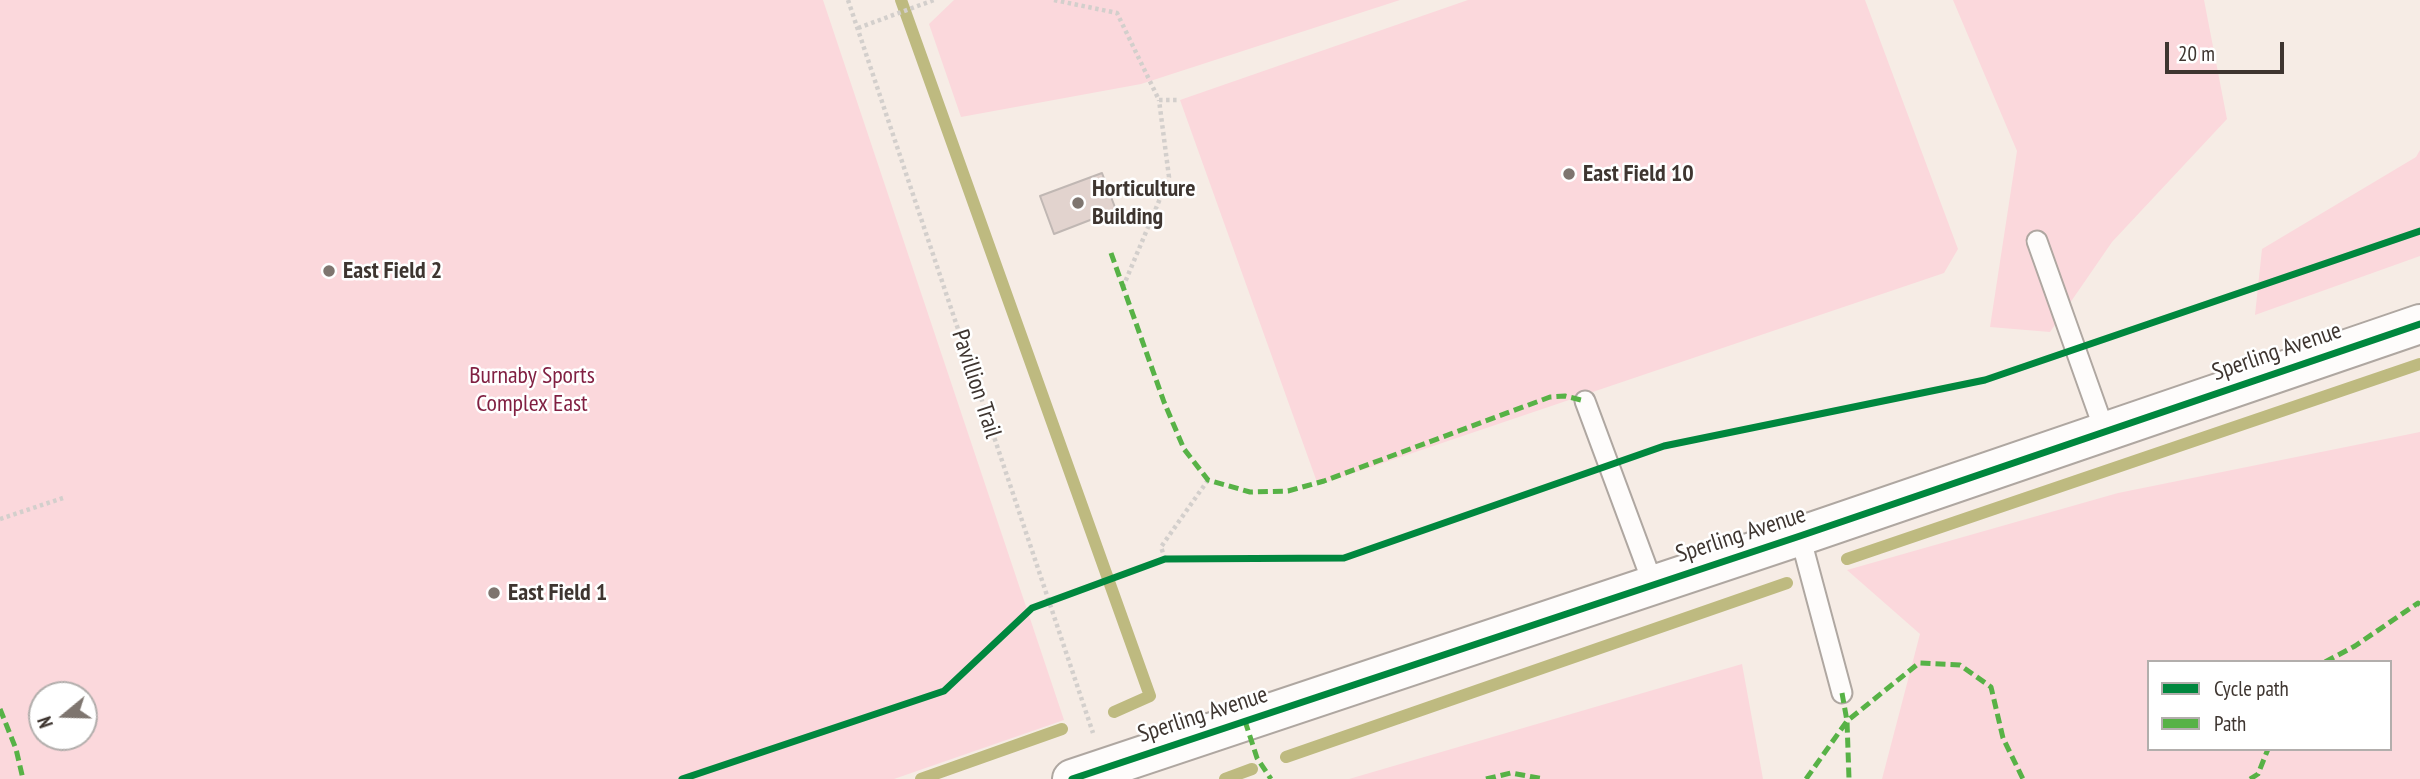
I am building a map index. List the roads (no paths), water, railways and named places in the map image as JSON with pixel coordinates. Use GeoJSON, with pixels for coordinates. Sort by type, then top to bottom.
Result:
{"type":"FeatureCollection","features":[{"type":"Feature","properties":{"kind":"street","name":"Sperling Avenue"},"geometry":{"type":"LineString","coordinates":[[1088,773],[1800,536],[2420,324]]}},
{"type":"Feature","properties":{"kind":"lane"},"geometry":{"type":"LineString","coordinates":[[2037,241],[2105,432]]}},
{"type":"Feature","properties":{"kind":"lane"},"geometry":{"type":"LineString","coordinates":[[1585,401],[1653,584]]}},
{"type":"Feature","properties":{"kind":"lane"},"geometry":{"type":"LineString","coordinates":[[1800,536],[1842,693]]}},
{"type":"Feature","properties":{"kind":"waterway"},"geometry":{"type":"LineString","coordinates":[[901,0],[1150,696],[1114,712]]}},
{"type":"Feature","properties":{"kind":"waterway"},"geometry":{"type":"LineString","coordinates":[[1847,559],[2420,364]]}},
{"type":"Feature","properties":{"kind":"waterway"},"geometry":{"type":"LineString","coordinates":[[1286,757],[1787,583]]}},
{"type":"Feature","properties":{"kind":"waterway"},"geometry":{"type":"LineString","coordinates":[[921,779],[1062,729]]}},
{"type":"Feature","properties":{"kind":"waterway"},"geometry":{"type":"LineString","coordinates":[[1225,779],[1252,769]]}},
{"type":"Feature","properties":{"kind":"place","name":"East Field 10"},"geometry":{"type":"Point","coordinates":[1569,174]}},
{"type":"Feature","properties":{"kind":"place","name":"Horticulture Building"},"geometry":{"type":"Point","coordinates":[1078,203]}},
{"type":"Feature","properties":{"kind":"place","name":"East Field 2"},"geometry":{"type":"Point","coordinates":[329,271]}},
{"type":"Feature","properties":{"kind":"place","name":"East Field 1"},"geometry":{"type":"Point","coordinates":[494,593]}},
{"type":"Feature","properties":{"kind":"park label","name":"Burnaby Sports Complex East"},"geometry":{"type":"Point","coordinates":[532,390]}}]}
